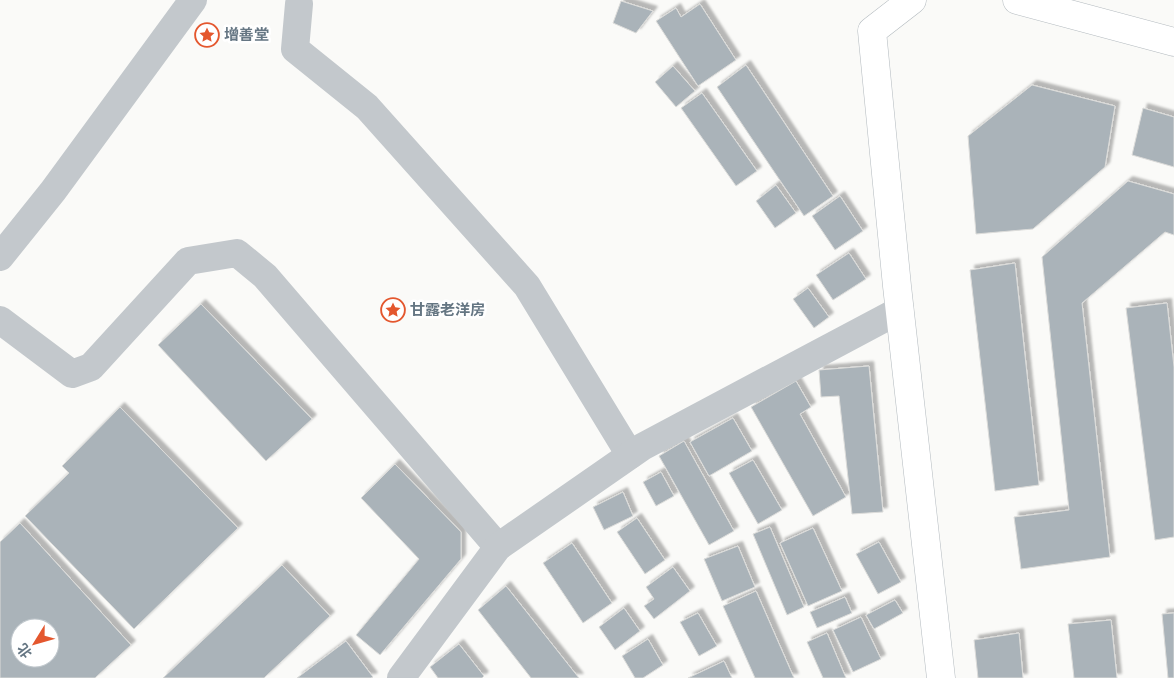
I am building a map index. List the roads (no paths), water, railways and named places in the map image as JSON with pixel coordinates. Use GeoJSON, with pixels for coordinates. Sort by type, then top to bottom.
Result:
{"type":"FeatureCollection","features":[{"type":"Feature","properties":{"kind":"street"},"geometry":{"type":"LineString","coordinates":[[0,257],[53,191],[192,0]]}},
{"type":"Feature","properties":{"kind":"street"},"geometry":{"type":"LineString","coordinates":[[912,0],[872,31],[900,310],[941,678]]}},
{"type":"Feature","properties":{"kind":"street"},"geometry":{"type":"LineString","coordinates":[[1017,0],[1174,42]]}},
{"type":"Feature","properties":{"kind":"street"},"geometry":{"type":"LineString","coordinates":[[299,1],[295,49],[367,107],[527,286],[630,455]]}},
{"type":"Feature","properties":{"kind":"street"},"geometry":{"type":"LineString","coordinates":[[0,320],[72,374],[91,367],[188,261],[237,253],[265,276],[498,547]]}},
{"type":"Feature","properties":{"kind":"street"},"geometry":{"type":"LineString","coordinates":[[401,678],[498,547],[650,442],[900,310]]}},
{"type":"Feature","properties":{"kind":"place","name":"增善堂"},"geometry":{"type":"Point","coordinates":[207,35]}},
{"type":"Feature","properties":{"kind":"place","name":"甘露老洋房"},"geometry":{"type":"Point","coordinates":[393,310]}}]}
